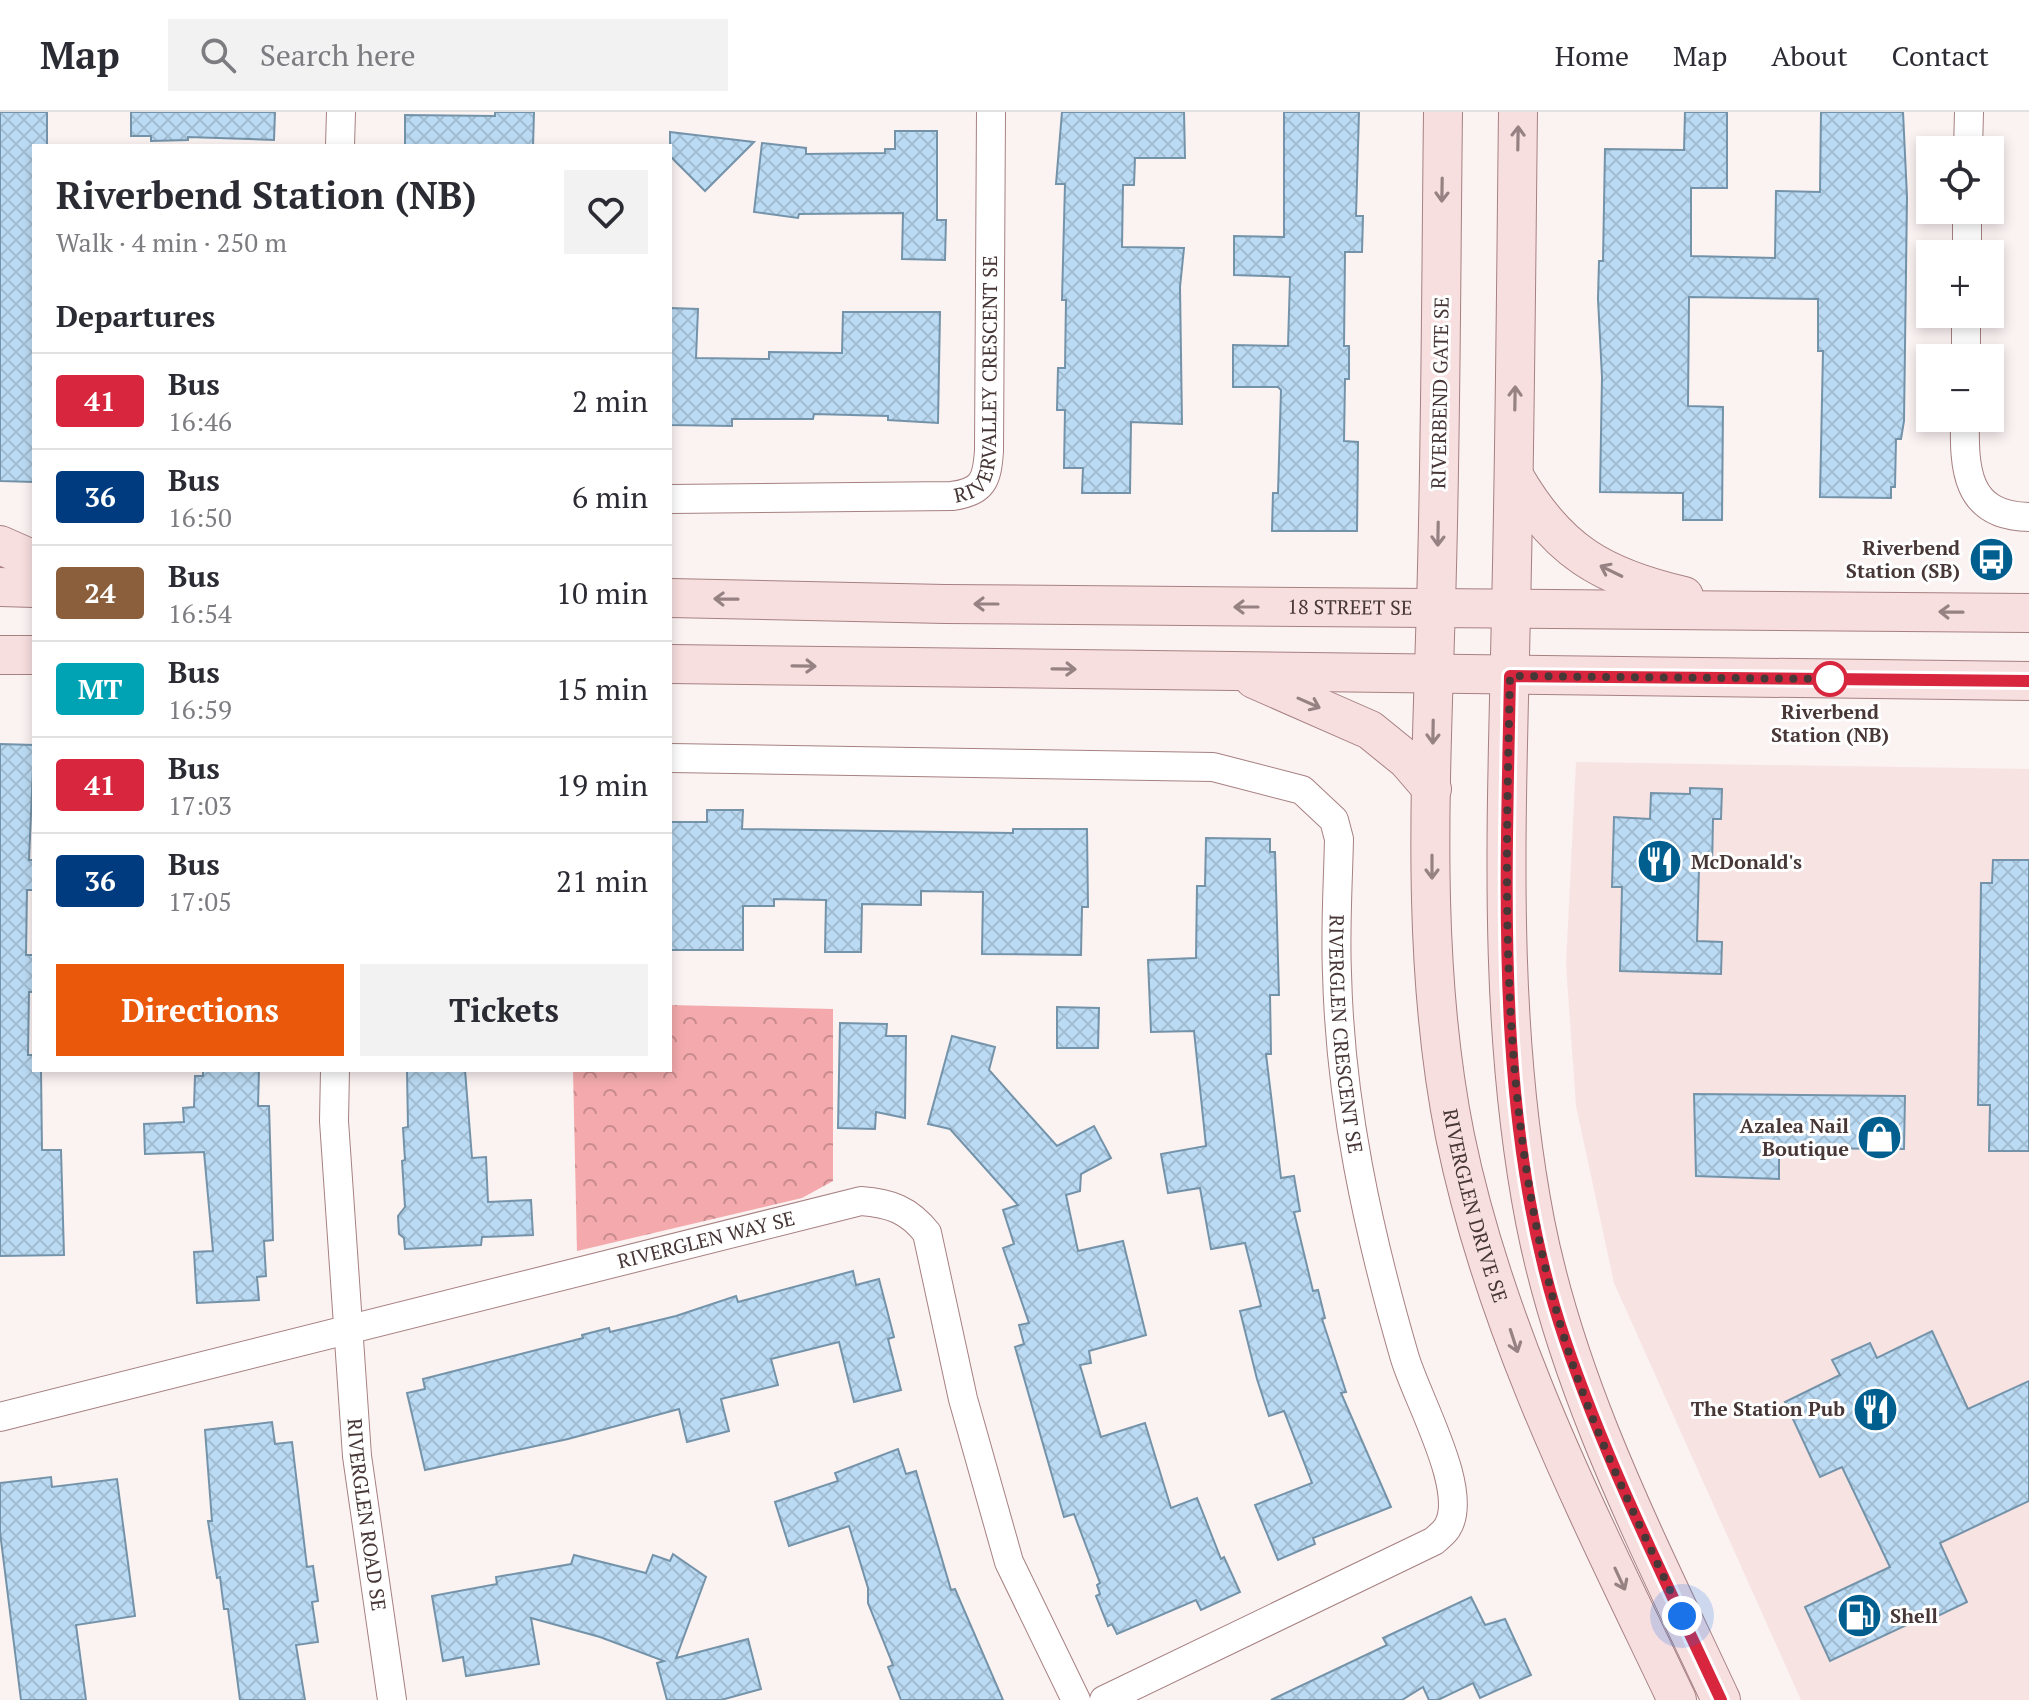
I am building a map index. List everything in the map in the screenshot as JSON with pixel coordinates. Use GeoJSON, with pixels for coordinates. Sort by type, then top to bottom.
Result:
{"type":"FeatureCollection","features":[{"type":"Feature","properties":{"kind":"main road","name":"RIVERBEND GATE SE"},"geometry":{"type":"LineString","coordinates":[[1434,675],[1443,112]]}},
{"type":"Feature","properties":{"kind":"main road"},"geometry":{"type":"LineString","coordinates":[[1518,112],[1507,991],[1536,1224],[1564,1338],[1615,1470],[1721,1700]]}},
{"type":"Feature","properties":{"kind":"main road"},"geometry":{"type":"LineString","coordinates":[[1514,476],[1534,510],[1572,552],[1641,586],[1738,609]]}},
{"type":"Feature","properties":{"kind":"main road"},"geometry":{"type":"LineString","coordinates":[[0,545],[32,559]]}},
{"type":"Feature","properties":{"kind":"main road"},"geometry":{"type":"LineString","coordinates":[[0,587],[32,588]]}},
{"type":"Feature","properties":{"kind":"main road","name":"18 STREET SE"},"geometry":{"type":"LineString","coordinates":[[672,598],[1511,610],[2029,613]]}},
{"type":"Feature","properties":{"kind":"main road"},"geometry":{"type":"LineString","coordinates":[[0,655],[32,655]]}},
{"type":"Feature","properties":{"kind":"main road"},"geometry":{"type":"LineString","coordinates":[[672,664],[2029,681]]}},
{"type":"Feature","properties":{"kind":"main road"},"geometry":{"type":"LineString","coordinates":[[1238,672],[1370,730],[1407,760],[1432,789]]}},
{"type":"Feature","properties":{"kind":"main road","name":"RIVERGLEN DRIVE SE"},"geometry":{"type":"LineString","coordinates":[[1434,675],[1432,921],[1437,1004],[1455,1136],[1479,1236],[1518,1356],[1677,1700]]}},
{"type":"Feature","properties":{"kind":"street"},"geometry":{"type":"LineString","coordinates":[[340,144],[341,112]]}},
{"type":"Feature","properties":{"kind":"street","name":"RIVERVALLEY CRESCENT SE"},"geometry":{"type":"LineString","coordinates":[[672,499],[952,496],[971,494],[979,486],[987,474],[989,451],[991,112]]}},
{"type":"Feature","properties":{"kind":"street"},"geometry":{"type":"LineString","coordinates":[[1968,136],[1969,112]]}},
{"type":"Feature","properties":{"kind":"street"},"geometry":{"type":"LineString","coordinates":[[1965,432],[1969,481],[1977,497],[1999,511],[2029,517]]}},
{"type":"Feature","properties":{"kind":"street","name":"RIVERGLEN CRESCENT SE"},"geometry":{"type":"LineString","coordinates":[[672,758],[1213,767],[1302,790],[1334,820],[1339,839],[1337,973],[1355,1158],[1405,1359],[1446,1466],[1453,1513],[1447,1528],[1434,1541],[1104,1700]]}},
{"type":"Feature","properties":{"kind":"street"},"geometry":{"type":"LineString","coordinates":[[335,1072],[334,1121],[348,1327]]}},
{"type":"Feature","properties":{"kind":"street","name":"RIVERGLEN WAY SE"},"geometry":{"type":"LineString","coordinates":[[0,1417],[348,1327],[561,1278],[861,1201],[900,1208],[915,1217],[927,1233],[963,1399],[1009,1562],[1076,1700]]}},
{"type":"Feature","properties":{"kind":"street","name":"RIVERGLEN ROAD SE"},"geometry":{"type":"LineString","coordinates":[[348,1327],[368,1549],[392,1700]]}},
{"type":"Feature","properties":{"kind":"shaded area"},"geometry":{"type":"Polygon","coordinates":[[[1576,762],[2029,769],[2029,1700],[1801,1700],[1614,1283],[1576,1106],[1566,964],[1576,762]]]}},
{"type":"Feature","properties":{"kind":"green space"},"geometry":{"type":"Polygon","coordinates":[[[672,1005],[833,1009],[833,1181],[802,1198],[577,1251],[573,1072],[672,1072],[672,1005]]]}},
{"type":"Feature","properties":{"kind":"building"},"geometry":{"type":"Polygon","coordinates":[[[0,112],[47,112],[47,144],[32,144],[32,482],[0,481],[0,112]]]}},
{"type":"Feature","properties":{"kind":"building"},"geometry":{"type":"Polygon","coordinates":[[[131,112],[275,112],[274,140],[188,137],[188,140],[151,141],[151,136],[131,136],[131,112]]]}},
{"type":"Feature","properties":{"kind":"building"},"geometry":{"type":"Polygon","coordinates":[[[495,112],[534,112],[533,144],[405,144],[405,115],[495,116],[495,112]]]}},
{"type":"Feature","properties":{"kind":"building"},"geometry":{"type":"Polygon","coordinates":[[[1062,112],[1184,112],[1185,158],[1135,158],[1134,185],[1123,185],[1122,247],[1184,248],[1180,287],[1182,424],[1131,422],[1130,493],[1082,493],[1083,468],[1064,468],[1065,410],[1057,410],[1058,368],[1065,368],[1066,300],[1062,300],[1065,184],[1056,184],[1062,112]]]}},
{"type":"Feature","properties":{"kind":"building"},"geometry":{"type":"Polygon","coordinates":[[[1284,112],[1359,112],[1356,216],[1363,216],[1362,252],[1345,252],[1344,346],[1349,346],[1349,379],[1345,379],[1344,441],[1358,442],[1357,531],[1272,531],[1273,493],[1278,493],[1281,390],[1278,387],[1233,387],[1233,345],[1288,346],[1290,277],[1234,275],[1234,236],[1284,237],[1284,112]]]}},
{"type":"Feature","properties":{"kind":"building"},"geometry":{"type":"Polygon","coordinates":[[[1685,112],[1727,112],[1727,188],[1691,188],[1691,256],[1775,258],[1776,191],[1820,192],[1821,112],[1903,112],[1907,197],[1904,421],[1901,439],[1896,439],[1895,487],[1891,487],[1891,498],[1820,497],[1823,351],[1818,351],[1818,299],[1689,297],[1688,406],[1723,407],[1722,520],[1683,520],[1683,493],[1600,492],[1602,377],[1598,299],[1599,261],[1603,261],[1605,149],[1684,150],[1685,112]]]}},
{"type":"Feature","properties":{"kind":"building"},"geometry":{"type":"Polygon","coordinates":[[[895,131],[937,131],[937,220],[946,220],[945,260],[902,259],[903,213],[799,214],[798,218],[754,212],[762,143],[806,148],[806,154],[885,153],[885,149],[895,149],[895,131]]]}},
{"type":"Feature","properties":{"kind":"building"},"geometry":{"type":"Polygon","coordinates":[[[670,132],[754,142],[705,191],[672,158],[670,132]]]}},
{"type":"Feature","properties":{"kind":"building"},"geometry":{"type":"Polygon","coordinates":[[[672,308],[698,309],[696,358],[769,359],[769,352],[842,353],[843,312],[940,312],[938,423],[888,420],[888,416],[814,414],[813,419],[732,419],[732,426],[672,425],[672,308]]]}},
{"type":"Feature","properties":{"kind":"building"},"geometry":{"type":"Polygon","coordinates":[[[0,744],[32,745],[29,860],[32,860],[32,890],[27,890],[26,955],[32,955],[28,1055],[32,1055],[32,1072],[41,1072],[42,1150],[61,1150],[64,1255],[0,1256],[0,744]]]}},
{"type":"Feature","properties":{"kind":"building"},"geometry":{"type":"Polygon","coordinates":[[[1690,788],[1722,789],[1721,819],[1713,819],[1712,869],[1699,869],[1697,941],[1722,942],[1721,974],[1620,971],[1622,887],[1612,887],[1614,817],[1650,819],[1651,793],[1690,794],[1690,788]]]}},
{"type":"Feature","properties":{"kind":"building"},"geometry":{"type":"Polygon","coordinates":[[[707,810],[743,810],[742,829],[1013,833],[1013,829],[1087,829],[1088,907],[1082,907],[1081,955],[982,954],[983,892],[921,891],[921,905],[862,904],[861,952],[825,952],[826,900],[774,899],[774,906],[743,906],[743,950],[672,950],[672,822],[707,822],[707,810]]]}},
{"type":"Feature","properties":{"kind":"building"},"geometry":{"type":"Polygon","coordinates":[[[1206,838],[1270,839],[1270,852],[1275,852],[1279,995],[1270,995],[1271,1054],[1266,1054],[1281,1178],[1294,1176],[1300,1211],[1294,1212],[1313,1291],[1318,1290],[1325,1318],[1322,1319],[1346,1392],[1341,1393],[1391,1507],[1313,1538],[1315,1544],[1278,1560],[1255,1505],[1312,1483],[1284,1411],[1269,1416],[1257,1379],[1240,1311],[1261,1306],[1245,1243],[1211,1249],[1200,1188],[1168,1193],[1161,1154],[1206,1146],[1194,1031],[1151,1032],[1148,960],[1196,958],[1197,886],[1205,886],[1206,838]]]}},
{"type":"Feature","properties":{"kind":"building"},"geometry":{"type":"Polygon","coordinates":[[[1993,860],[2029,860],[2029,1151],[1989,1151],[1990,1105],[1978,1105],[1981,883],[1992,883],[1993,860]]]}},
{"type":"Feature","properties":{"kind":"building"},"geometry":{"type":"Polygon","coordinates":[[[1057,1007],[1099,1008],[1098,1048],[1057,1048],[1057,1007]]]}},
{"type":"Feature","properties":{"kind":"building"},"geometry":{"type":"Polygon","coordinates":[[[840,1023],[887,1024],[886,1036],[906,1036],[905,1118],[876,1112],[875,1129],[838,1128],[840,1023]]]}},
{"type":"Feature","properties":{"kind":"building"},"geometry":{"type":"Polygon","coordinates":[[[952,1036],[995,1047],[989,1070],[1057,1146],[1094,1126],[1111,1158],[1081,1174],[1080,1191],[1066,1195],[1078,1251],[1123,1241],[1146,1335],[1089,1351],[1091,1363],[1080,1365],[1101,1437],[1145,1423],[1171,1508],[1197,1498],[1221,1559],[1224,1557],[1240,1592],[1201,1610],[1196,1600],[1117,1634],[1112,1624],[1108,1626],[1096,1596],[1100,1594],[1097,1585],[1100,1583],[1074,1514],[1064,1517],[1015,1347],[1024,1344],[1019,1325],[1029,1323],[1003,1248],[1014,1244],[1003,1210],[1018,1205],[950,1129],[928,1124],[952,1036]]]}},
{"type":"Feature","properties":{"kind":"building"},"geometry":{"type":"Polygon","coordinates":[[[203,1072],[259,1072],[258,1106],[269,1106],[273,1240],[264,1241],[266,1276],[257,1277],[259,1300],[197,1303],[194,1252],[213,1251],[204,1152],[145,1154],[144,1124],[184,1122],[183,1108],[194,1107],[195,1076],[203,1076],[203,1072]]]}},
{"type":"Feature","properties":{"kind":"building"},"geometry":{"type":"Polygon","coordinates":[[[407,1072],[465,1072],[472,1158],[486,1157],[488,1202],[531,1200],[533,1235],[482,1237],[481,1245],[405,1249],[404,1238],[399,1234],[398,1216],[405,1207],[403,1128],[408,1127],[407,1072]]]}},
{"type":"Feature","properties":{"kind":"building"},"geometry":{"type":"Polygon","coordinates":[[[1694,1094],[1905,1096],[1904,1149],[1779,1148],[1779,1179],[1696,1176],[1694,1094]]]}},
{"type":"Feature","properties":{"kind":"building"},"geometry":{"type":"Polygon","coordinates":[[[853,1271],[856,1285],[879,1279],[894,1337],[888,1339],[901,1390],[854,1402],[839,1342],[771,1359],[778,1385],[721,1399],[729,1431],[687,1442],[679,1409],[568,1439],[425,1470],[407,1393],[425,1389],[423,1379],[583,1338],[582,1335],[609,1328],[610,1332],[676,1316],[736,1296],[738,1302],[853,1271]]]}},
{"type":"Feature","properties":{"kind":"building"},"geometry":{"type":"Polygon","coordinates":[[[1932,1331],[1968,1409],[2029,1381],[2029,1501],[1940,1543],[1967,1602],[1919,1625],[1917,1620],[1830,1661],[1805,1607],[1890,1567],[1842,1467],[1820,1477],[1785,1402],[1840,1375],[1832,1360],[1870,1343],[1877,1358],[1932,1331]]]}},
{"type":"Feature","properties":{"kind":"building"},"geometry":{"type":"Polygon","coordinates":[[[272,1422],[275,1444],[292,1442],[307,1567],[313,1566],[318,1601],[312,1602],[318,1642],[296,1645],[305,1700],[240,1700],[228,1609],[224,1609],[208,1521],[212,1521],[205,1430],[272,1422]]]}},
{"type":"Feature","properties":{"kind":"building"},"geometry":{"type":"Polygon","coordinates":[[[898,1449],[906,1474],[916,1471],[951,1590],[955,1589],[1003,1700],[901,1700],[888,1667],[893,1665],[868,1603],[868,1588],[849,1526],[789,1546],[775,1502],[838,1481],[835,1473],[898,1449]]]}},
{"type":"Feature","properties":{"kind":"building"},"geometry":{"type":"Polygon","coordinates":[[[51,1477],[52,1487],[117,1479],[135,1616],[76,1625],[86,1700],[21,1700],[0,1532],[0,1483],[51,1477]]]}},
{"type":"Feature","properties":{"kind":"building"},"geometry":{"type":"Polygon","coordinates":[[[673,1554],[706,1577],[676,1658],[748,1639],[761,1689],[721,1700],[667,1700],[657,1663],[664,1661],[600,1637],[531,1618],[539,1664],[466,1676],[463,1657],[443,1661],[432,1596],[497,1584],[496,1577],[571,1564],[574,1555],[646,1573],[653,1555],[670,1561],[673,1554]]]}},
{"type":"Feature","properties":{"kind":"building"},"geometry":{"type":"Polygon","coordinates":[[[1471,1597],[1485,1625],[1505,1619],[1531,1675],[1480,1698],[1473,1683],[1438,1700],[1429,1700],[1423,1687],[1402,1700],[1271,1700],[1387,1645],[1383,1638],[1471,1597]]]}},
{"type":"Feature","properties":{"kind":"bus line","name":"41"},"geometry":{"type":"LineString","coordinates":[[1721,1700],[1621,1484],[1564,1338],[1536,1224],[1507,991],[1510,676],[2029,681]]}},
{"type":"Feature","properties":{"kind":"place","name":"Riverbend Station (SB)"},"geometry":{"type":"Point","coordinates":[1991,559]}},
{"type":"Feature","properties":{"kind":"place","name":"Riverbend Station (NB)"},"geometry":{"type":"Point","coordinates":[1830,679]}},
{"type":"Feature","properties":{"kind":"place","name":"McDonald's"},"geometry":{"type":"Point","coordinates":[1660,862]}},
{"type":"Feature","properties":{"kind":"place","name":"Azalea Nail Boutique"},"geometry":{"type":"Point","coordinates":[1880,1138]}},
{"type":"Feature","properties":{"kind":"place","name":"The Station Pub"},"geometry":{"type":"Point","coordinates":[1876,1409]}},
{"type":"Feature","properties":{"kind":"place","name":"Shell"},"geometry":{"type":"Point","coordinates":[1859,1616]}},
{"type":"Feature","properties":{"kind":"route"},"geometry":{"type":"LineString","coordinates":[[1682,1616],[1621,1484],[1564,1338],[1536,1224],[1507,991],[1510,676],[1830,679]]}}]}
